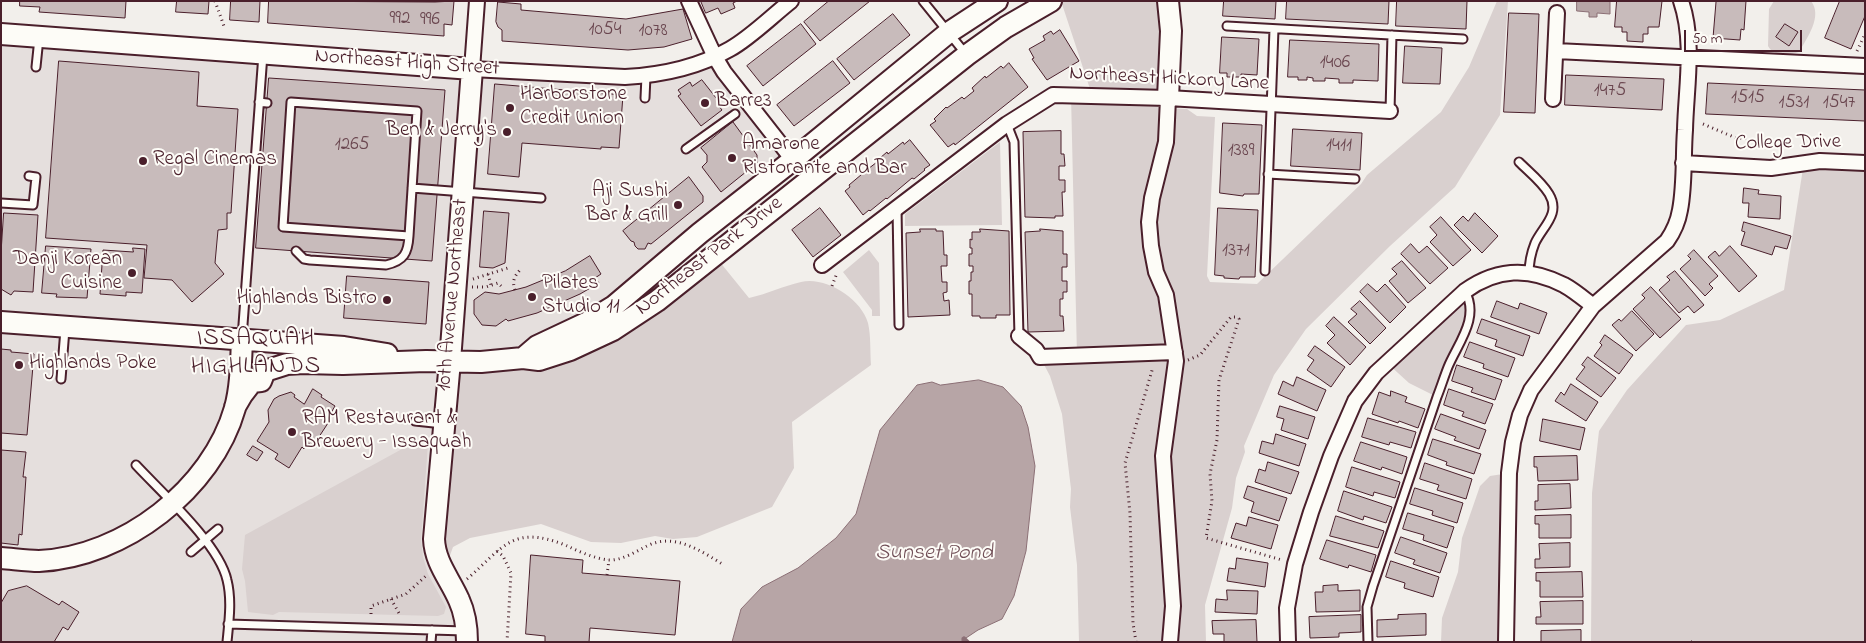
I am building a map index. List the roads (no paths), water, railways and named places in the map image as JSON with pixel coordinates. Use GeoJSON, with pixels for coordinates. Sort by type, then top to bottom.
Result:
{"type":"FeatureCollection","features":[{"type":"Feature","properties":{"kind":"street","name":"10th Avenue Northeast"},"geometry":{"type":"LineString","coordinates":[[467,636],[460,602],[438,562],[434,540],[450,361],[477,1]]}},
{"type":"Feature","properties":{"kind":"street"},"geometry":{"type":"LineString","coordinates":[[689,1],[724,72],[794,160]]}},
{"type":"Feature","properties":{"kind":"street","name":"Northeast High Street"},"geometry":{"type":"LineString","coordinates":[[1,34],[472,70],[625,77],[673,72],[715,57],[732,48],[791,1]]}},
{"type":"Feature","properties":{"kind":"street","name":"Northeast Park Drive"},"geometry":{"type":"LineString","coordinates":[[523,358],[537,346],[588,322],[614,306],[700,233],[794,160],[948,33],[997,1]]}},
{"type":"Feature","properties":{"kind":"street","name":"Northeast Park Drive"},"geometry":{"type":"LineString","coordinates":[[235,407],[252,382],[261,381],[265,371],[277,366],[304,363],[481,362],[523,358],[539,360],[570,350],[613,330],[657,301],[966,55],[1051,1]]}},
{"type":"Feature","properties":{"kind":"street"},"geometry":{"type":"LineString","coordinates":[[1168,1],[1171,31],[1166,142],[1152,198],[1149,222],[1156,272],[1166,295],[1176,357],[1162,456],[1173,606],[1170,642]]}},
{"type":"Feature","properties":{"kind":"street"},"geometry":{"type":"LineString","coordinates":[[1506,642],[1509,473],[1513,442],[1520,415],[1532,390],[1593,306],[1667,241],[1673,232],[1680,209],[1688,58],[1687,29],[1680,1]]}},
{"type":"Feature","properties":{"kind":"street"},"geometry":{"type":"LineString","coordinates":[[1552,99],[1557,13]]}},
{"type":"Feature","properties":{"kind":"street"},"geometry":{"type":"LineString","coordinates":[[1556,51],[1865,66]]}},
{"type":"Feature","properties":{"kind":"street","name":"Northeast Hickory Lane"},"geometry":{"type":"LineString","coordinates":[[822,265],[1007,124],[1053,95],[1168,98],[1390,110]]}},
{"type":"Feature","properties":{"kind":"street","name":"College Drive"},"geometry":{"type":"LineString","coordinates":[[1683,163],[1771,168],[1820,161],[1865,163]]}},
{"type":"Feature","properties":{"kind":"street"},"geometry":{"type":"LineString","coordinates":[[1288,642],[1287,608],[1295,564],[1311,512],[1331,456],[1355,401],[1376,373],[1465,291],[1480,281],[1503,273],[1537,274],[1565,286],[1593,306]]}},
{"type":"Feature","properties":{"kind":"street","name":"Northeast Park Drive"},"geometry":{"type":"LineString","coordinates":[[1,322],[344,347],[426,361]]}},
{"type":"Feature","properties":{"kind":"street"},"geometry":{"type":"LineString","coordinates":[[1020,336],[1036,350],[1040,357],[1176,357]]}},
{"type":"Feature","properties":{"kind":"street"},"geometry":{"type":"LineString","coordinates":[[213,337],[241,364]]}},
{"type":"Feature","properties":{"kind":"street"},"geometry":{"type":"LineString","coordinates":[[1,573],[40,561],[72,556],[103,546],[131,533],[172,504],[194,483],[212,457],[235,407],[241,364],[242,339]]}},
{"type":"Feature","properties":{"kind":"street"},"geometry":{"type":"LineString","coordinates":[[1,558],[40,561]]}},
{"type":"Feature","properties":{"kind":"lane"},"geometry":{"type":"LineString","coordinates":[[923,1],[966,55]]}},
{"type":"Feature","properties":{"kind":"lane"},"geometry":{"type":"LineString","coordinates":[[1227,26],[1463,39]]}},
{"type":"Feature","properties":{"kind":"lane"},"geometry":{"type":"LineString","coordinates":[[1265,270],[1274,29]]}},
{"type":"Feature","properties":{"kind":"lane"},"geometry":{"type":"LineString","coordinates":[[1390,110],[1392,35]]}},
{"type":"Feature","properties":{"kind":"lane"},"geometry":{"type":"LineString","coordinates":[[36,67],[39,37]]}},
{"type":"Feature","properties":{"kind":"lane"},"geometry":{"type":"LineString","coordinates":[[242,339],[263,103],[263,54]]}},
{"type":"Feature","properties":{"kind":"lane"},"geometry":{"type":"LineString","coordinates":[[645,98],[646,76]]}},
{"type":"Feature","properties":{"kind":"lane"},"geometry":{"type":"LineString","coordinates":[[296,251],[304,259],[310,260],[386,265],[394,264],[406,253],[409,236],[417,111],[291,102],[283,227],[409,236]]}},
{"type":"Feature","properties":{"kind":"lane"},"geometry":{"type":"LineString","coordinates":[[686,149],[735,114]]}},
{"type":"Feature","properties":{"kind":"lane"},"geometry":{"type":"LineString","coordinates":[[1007,124],[1014,142],[1020,336]]}},
{"type":"Feature","properties":{"kind":"lane"},"geometry":{"type":"LineString","coordinates":[[1519,162],[1548,191],[1553,203],[1552,219],[1537,239],[1532,251],[1529,274]]}},
{"type":"Feature","properties":{"kind":"lane"},"geometry":{"type":"LineString","coordinates":[[1268,174],[1356,179]]}},
{"type":"Feature","properties":{"kind":"lane"},"geometry":{"type":"LineString","coordinates":[[1,203],[34,206],[36,177],[29,176]]}},
{"type":"Feature","properties":{"kind":"lane"},"geometry":{"type":"LineString","coordinates":[[412,188],[541,198]]}},
{"type":"Feature","properties":{"kind":"lane"},"geometry":{"type":"LineString","coordinates":[[897,208],[899,325]]}},
{"type":"Feature","properties":{"kind":"lane"},"geometry":{"type":"LineString","coordinates":[[1368,642],[1367,606],[1373,586],[1437,397],[1471,315],[1470,304],[1465,291]]}},
{"type":"Feature","properties":{"kind":"lane"},"geometry":{"type":"LineString","coordinates":[[61,379],[65,326]]}},
{"type":"Feature","properties":{"kind":"lane"},"geometry":{"type":"LineString","coordinates":[[415,421],[444,424]]}},
{"type":"Feature","properties":{"kind":"lane"},"geometry":{"type":"LineString","coordinates":[[136,465],[206,540],[224,568],[230,604],[227,642]]}},
{"type":"Feature","properties":{"kind":"lane"},"geometry":{"type":"LineString","coordinates":[[191,552],[218,528]]}},
{"type":"Feature","properties":{"kind":"lane"},"geometry":{"type":"LineString","coordinates":[[228,624],[432,630],[467,636]]}},
{"type":"Feature","properties":{"kind":"lane"},"geometry":{"type":"LineString","coordinates":[[432,630],[432,642]]}},
{"type":"Feature","properties":{"kind":"water"},"geometry":{"type":"Polygon","coordinates":[[[1577,1],[1610,1],[1610,14],[1597,13],[1597,17],[1589,17],[1589,12],[1577,11],[1577,1]]]}},
{"type":"Feature","properties":{"kind":"water","name":"Sunset Pond"},"geometry":{"type":"Polygon","coordinates":[[[979,380],[1003,387],[1021,406],[1028,427],[1035,466],[1026,551],[1014,596],[1002,619],[978,630],[960,642],[732,642],[741,609],[762,587],[798,568],[836,538],[856,514],[880,430],[917,385],[932,382],[940,385],[979,380]]]}},
{"type":"Feature","properties":{"kind":"waterway"},"geometry":{"type":"LineString","coordinates":[[964,639],[967,642]]}},
{"type":"Feature","properties":{"kind":"place","name":"Barre3"},"geometry":{"type":"Point","coordinates":[705,103]}},
{"type":"Feature","properties":{"kind":"place","name":"Harborstone Credit Union"},"geometry":{"type":"Point","coordinates":[510,108]}},
{"type":"Feature","properties":{"kind":"place","name":"Ben & Jerry's"},"geometry":{"type":"Point","coordinates":[507,132]}},
{"type":"Feature","properties":{"kind":"place","name":"Amarone Ristorante and Bar"},"geometry":{"type":"Point","coordinates":[732,158]}},
{"type":"Feature","properties":{"kind":"place","name":"Regal Cinemas"},"geometry":{"type":"Point","coordinates":[143,161]}},
{"type":"Feature","properties":{"kind":"place","name":"Aji Sushi Bar & Grill"},"geometry":{"type":"Point","coordinates":[678,205]}},
{"type":"Feature","properties":{"kind":"place","name":"Danji Korean Cuisine"},"geometry":{"type":"Point","coordinates":[132,273]}},
{"type":"Feature","properties":{"kind":"place","name":"Pilates Studio 11"},"geometry":{"type":"Point","coordinates":[532,297]}},
{"type":"Feature","properties":{"kind":"place","name":"Highlands Bistro"},"geometry":{"type":"Point","coordinates":[387,300]}},
{"type":"Feature","properties":{"kind":"place","name":"Highlands Poke"},"geometry":{"type":"Point","coordinates":[19,365]}},
{"type":"Feature","properties":{"kind":"place","name":"RAM Restaurant & Brewery - Issaquah"},"geometry":{"type":"Point","coordinates":[292,432]}},
{"type":"Feature","properties":{"kind":"district","name":"ISSAQUAH HIGHLANDS"},"geometry":{"type":"Point","coordinates":[256,354]}}]}
